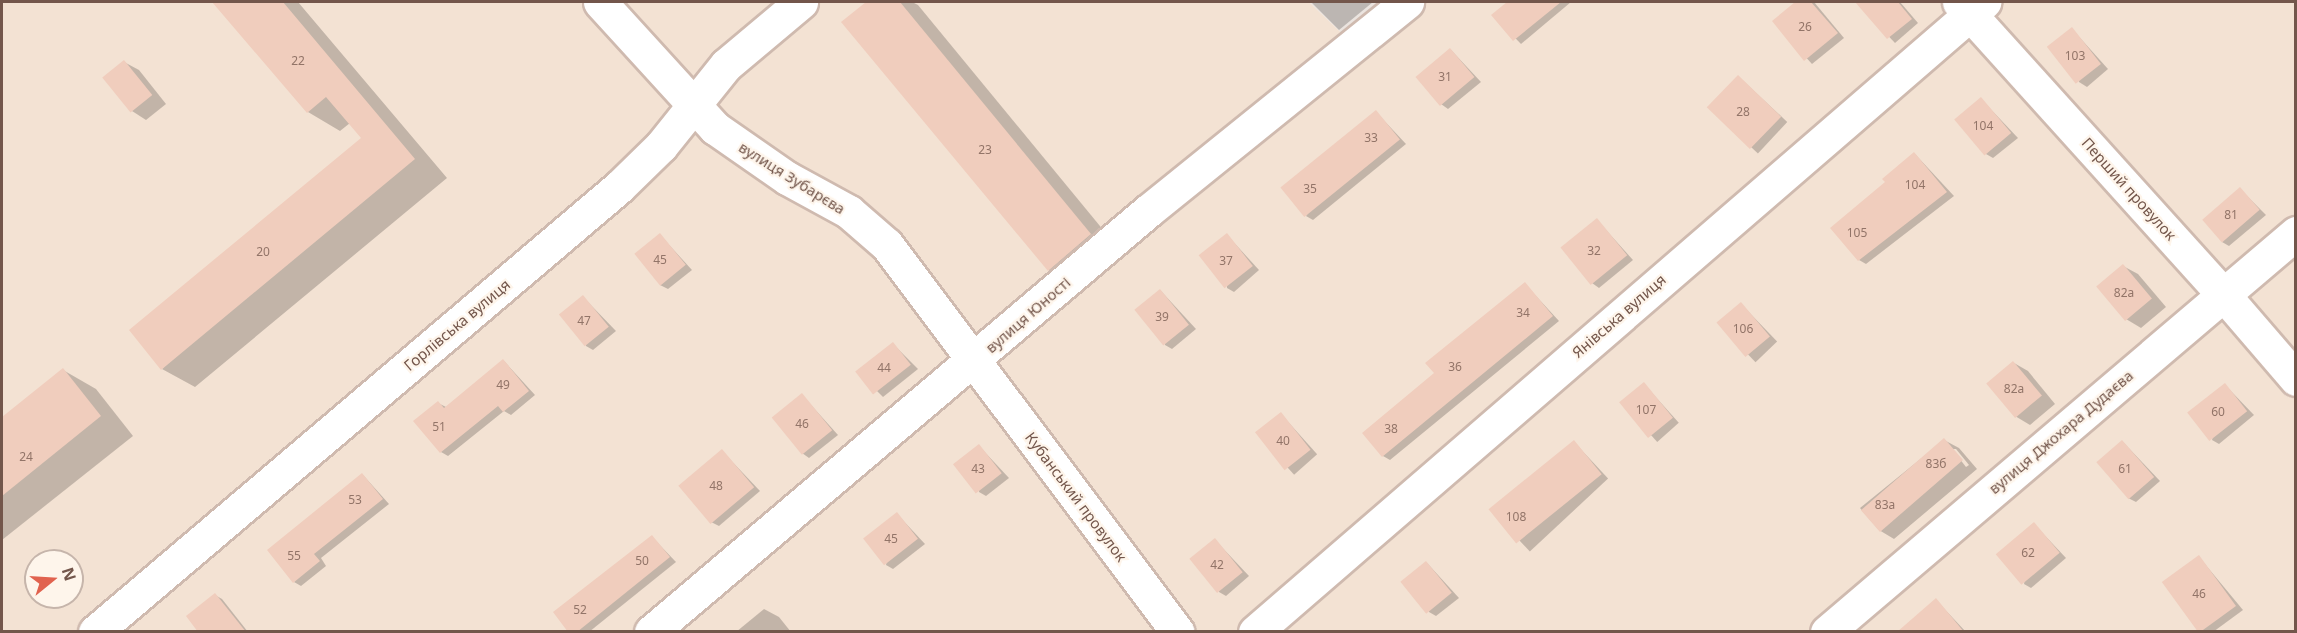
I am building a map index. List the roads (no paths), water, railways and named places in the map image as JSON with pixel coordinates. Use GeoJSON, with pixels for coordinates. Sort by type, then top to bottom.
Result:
{"type":"FeatureCollection","features":[{"type":"Feature","properties":{"kind":"street","name":"вулиця Зубарєва"},"geometry":{"type":"LineString","coordinates":[[600,2],[691,105],[755,157],[870,228],[974,362]]}},
{"type":"Feature","properties":{"kind":"street","name":"Горлівська вулиця"},"geometry":{"type":"LineString","coordinates":[[95,632],[619,187],[661,146],[691,105],[726,65],[801,2]]}},
{"type":"Feature","properties":{"kind":"street","name":"вулиця Юності"},"geometry":{"type":"LineString","coordinates":[[651,632],[974,362],[1148,211],[1407,2]]}},
{"type":"Feature","properties":{"kind":"street","name":"Перший провулок"},"geometry":{"type":"LineString","coordinates":[[1971,6],[2223,294],[2295,380]]}},
{"type":"Feature","properties":{"kind":"street","name":"Янівська вулиця"},"geometry":{"type":"LineString","coordinates":[[1255,632],[1971,6]]}},
{"type":"Feature","properties":{"kind":"street","name":"вулиця Джохара Дудаєва"},"geometry":{"type":"LineString","coordinates":[[1827,632],[2295,233]]}},
{"type":"Feature","properties":{"kind":"street","name":"Кубанський провулок"},"geometry":{"type":"LineString","coordinates":[[974,362],[1178,632]]}}]}
